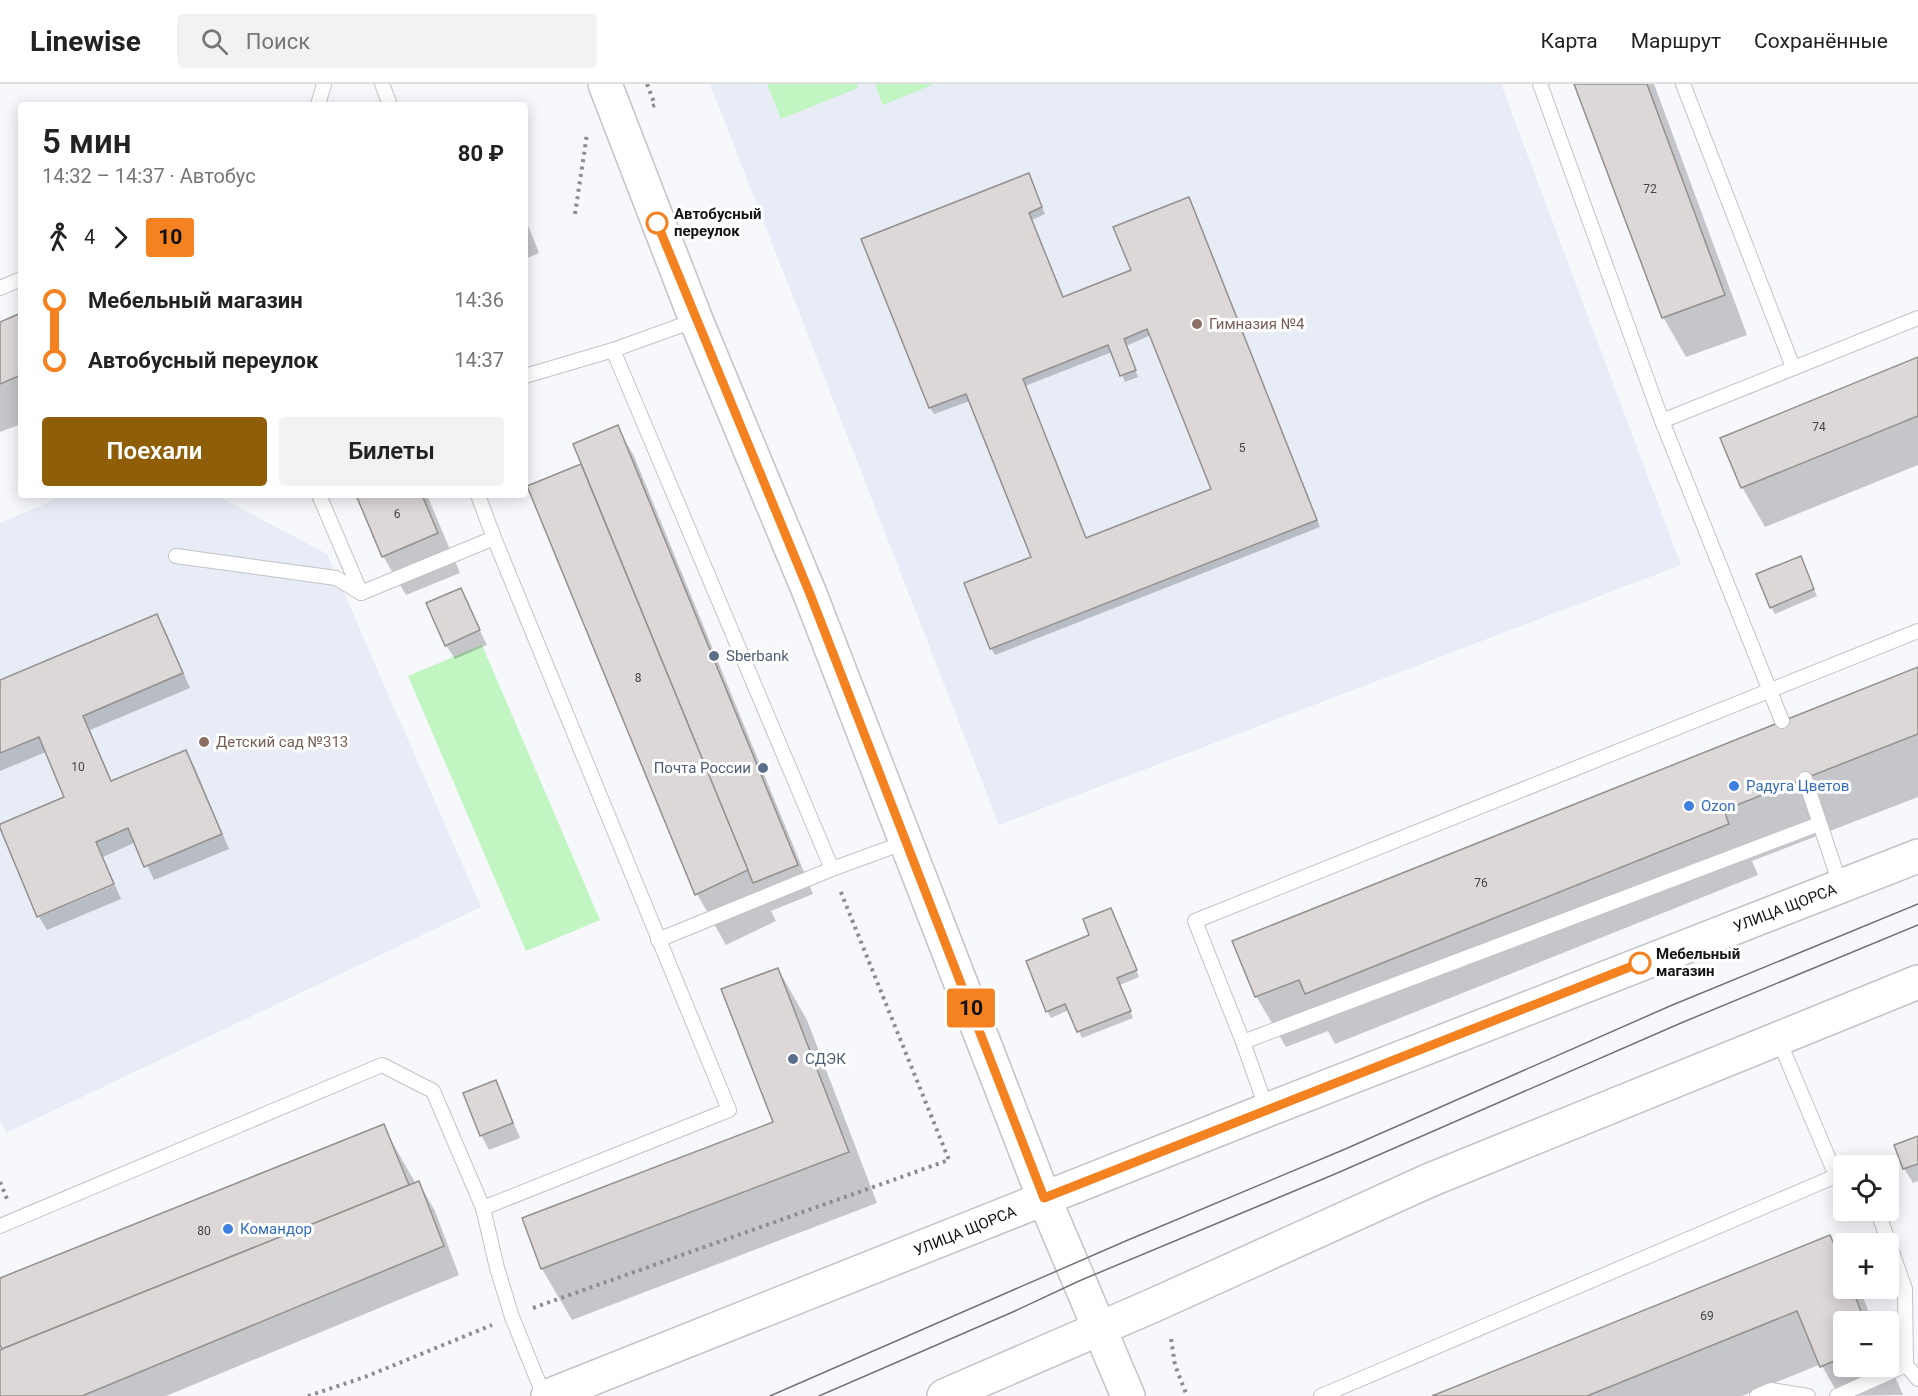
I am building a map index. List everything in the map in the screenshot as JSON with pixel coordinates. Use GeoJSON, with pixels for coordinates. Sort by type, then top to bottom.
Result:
{"type":"FeatureCollection","features":[{"type":"Feature","properties":{"kind":"main road"},"geometry":{"type":"LineString","coordinates":[[605,84],[696,320],[810,594],[1044,1198],[1128,1396]]}},
{"type":"Feature","properties":{"kind":"main road","name":"УЛИЦА ЩОРСА"},"geometry":{"type":"LineString","coordinates":[[546,1396],[1267,1110],[1918,856]]}},
{"type":"Feature","properties":{"kind":"main road"},"geometry":{"type":"LineString","coordinates":[[944,1396],[1154,1305],[1430,1180],[1918,982]]}},
{"type":"Feature","properties":{"kind":"lane"},"geometry":{"type":"LineString","coordinates":[[319,102],[324,84]]}},
{"type":"Feature","properties":{"kind":"lane"},"geometry":{"type":"LineString","coordinates":[[382,84],[389,102]]}},
{"type":"Feature","properties":{"kind":"lane"},"geometry":{"type":"LineString","coordinates":[[1540,84],[1662,421],[1782,721]]}},
{"type":"Feature","properties":{"kind":"lane"},"geometry":{"type":"LineString","coordinates":[[1683,84],[1793,367]]}},
{"type":"Feature","properties":{"kind":"lane"},"geometry":{"type":"LineString","coordinates":[[0,288],[18,280]]}},
{"type":"Feature","properties":{"kind":"lane"},"geometry":{"type":"LineString","coordinates":[[1662,421],[1918,318]]}},
{"type":"Feature","properties":{"kind":"lane"},"geometry":{"type":"LineString","coordinates":[[528,375],[614,350],[696,320]]}},
{"type":"Feature","properties":{"kind":"lane"},"geometry":{"type":"LineString","coordinates":[[614,350],[832,870]]}},
{"type":"Feature","properties":{"kind":"lane"},"geometry":{"type":"LineString","coordinates":[[320,498],[361,593]]}},
{"type":"Feature","properties":{"kind":"lane"},"geometry":{"type":"LineString","coordinates":[[479,498],[729,1110],[483,1208]]}},
{"type":"Feature","properties":{"kind":"lane"},"geometry":{"type":"LineString","coordinates":[[361,593],[494,538]]}},
{"type":"Feature","properties":{"kind":"lane"},"geometry":{"type":"LineString","coordinates":[[176,555],[336,578],[361,593]]}},
{"type":"Feature","properties":{"kind":"lane"},"geometry":{"type":"LineString","coordinates":[[1267,1110],[1195,921],[1918,631]]}},
{"type":"Feature","properties":{"kind":"lane"},"geometry":{"type":"LineString","coordinates":[[1805,779],[1841,887]]}},
{"type":"Feature","properties":{"kind":"lane"},"geometry":{"type":"LineString","coordinates":[[1243,1042],[1819,824]]}},
{"type":"Feature","properties":{"kind":"lane"},"geometry":{"type":"LineString","coordinates":[[658,940],[906,842]]}},
{"type":"Feature","properties":{"kind":"lane"},"geometry":{"type":"LineString","coordinates":[[1778,1038],[1833,1164]]}},
{"type":"Feature","properties":{"kind":"lane"},"geometry":{"type":"LineString","coordinates":[[0,1226],[382,1065],[433,1091],[483,1208],[497,1268],[512,1317],[546,1396]]}},
{"type":"Feature","properties":{"kind":"lane"},"geometry":{"type":"LineString","coordinates":[[1321,1396],[1833,1183]]}},
{"type":"Feature","properties":{"kind":"lane"},"geometry":{"type":"LineString","coordinates":[[1881,1221],[1905,1289],[1906,1365],[1918,1379]]}},
{"type":"Feature","properties":{"kind":"lane"},"geometry":{"type":"LineString","coordinates":[[1905,1289],[1918,1283]]}},
{"type":"Feature","properties":{"kind":"lane"},"geometry":{"type":"LineString","coordinates":[[1837,1396],[1906,1365]]}},
{"type":"Feature","properties":{"kind":"lane"},"geometry":{"type":"LineString","coordinates":[[1757,1396],[1771,1390],[1808,1396]]}},
{"type":"Feature","properties":{"kind":"path"},"geometry":{"type":"LineString","coordinates":[[309,1396],[365,1377],[512,1317],[949,1160],[832,870]]}},
{"type":"Feature","properties":{"kind":"path"},"geometry":{"type":"LineString","coordinates":[[1171,1339],[1175,1365],[1187,1396]]}},
{"type":"Feature","properties":{"kind":"shaded area","name":"Гимназия №4"},"geometry":{"type":"Polygon","coordinates":[[[710,84],[1501,84],[1681,565],[999,825],[710,84]]]}},
{"type":"Feature","properties":{"kind":"shaded area","name":"Детский сад №313"},"geometry":{"type":"Polygon","coordinates":[[[59,498],[222,498],[327,554],[481,907],[6,1133],[0,1119],[0,523],[59,498]]]}},
{"type":"Feature","properties":{"kind":"green space"},"geometry":{"type":"Polygon","coordinates":[[[767,84],[857,84],[858,88],[781,119],[767,84]]]}},
{"type":"Feature","properties":{"kind":"green space"},"geometry":{"type":"Polygon","coordinates":[[[875,84],[934,84],[883,105],[875,84]]]}},
{"type":"Feature","properties":{"kind":"green space"},"geometry":{"type":"Polygon","coordinates":[[[482,645],[600,920],[526,951],[408,676],[482,645]]]}},
{"type":"Feature","properties":{"kind":"building"},"geometry":{"type":"Polygon","coordinates":[[[1574,84],[1647,84],[1725,295],[1662,318],[1574,84]]]}},
{"type":"Feature","properties":{"kind":"building"},"geometry":{"type":"Polygon","coordinates":[[[1029,173],[1042,207],[1029,213],[1063,297],[1131,270],[1113,227],[1189,197],[1317,520],[990,649],[964,583],[1031,557],[966,394],[929,408],[861,239],[1029,173]],[[1147,329],[1124,339],[1136,370],[1120,376],[1108,345],[1023,379],[1086,538],[1211,489],[1147,329]]]}},
{"type":"Feature","properties":{"kind":"building"},"geometry":{"type":"Polygon","coordinates":[[[18,314],[18,376],[0,384],[0,322],[18,314]]]}},
{"type":"Feature","properties":{"kind":"building"},"geometry":{"type":"Polygon","coordinates":[[[1918,357],[1918,416],[1741,488],[1720,438],[1918,357]]]}},
{"type":"Feature","properties":{"kind":"building"},"geometry":{"type":"Polygon","coordinates":[[[618,425],[798,865],[753,883],[573,444],[618,425]]]}},
{"type":"Feature","properties":{"kind":"building"},"geometry":{"type":"Polygon","coordinates":[[[581,464],[748,870],[695,895],[528,486],[581,464]]]}},
{"type":"Feature","properties":{"kind":"building"},"geometry":{"type":"Polygon","coordinates":[[[357,498],[423,498],[438,533],[382,557],[357,498]]]}},
{"type":"Feature","properties":{"kind":"building"},"geometry":{"type":"Polygon","coordinates":[[[1801,556],[1814,589],[1770,608],[1756,574],[1801,556]]]}},
{"type":"Feature","properties":{"kind":"building"},"geometry":{"type":"Polygon","coordinates":[[[461,588],[480,630],[445,646],[426,603],[461,588]]]}},
{"type":"Feature","properties":{"kind":"building"},"geometry":{"type":"Polygon","coordinates":[[[157,614],[183,673],[83,716],[111,781],[186,750],[222,834],[144,867],[128,828],[96,842],[114,884],[37,917],[0,824],[64,797],[39,737],[0,753],[0,680],[157,614]]]}},
{"type":"Feature","properties":{"kind":"building"},"geometry":{"type":"Polygon","coordinates":[[[1918,667],[1918,734],[1724,810],[1729,824],[1305,994],[1299,980],[1255,997],[1232,941],[1918,667]]]}},
{"type":"Feature","properties":{"kind":"building"},"geometry":{"type":"Polygon","coordinates":[[[1111,908],[1137,970],[1117,978],[1131,1011],[1077,1032],[1065,1004],[1046,1012],[1026,961],[1089,935],[1083,919],[1111,908]]]}},
{"type":"Feature","properties":{"kind":"building"},"geometry":{"type":"Polygon","coordinates":[[[778,968],[849,1152],[541,1269],[522,1218],[773,1122],[721,989],[778,968]]]}},
{"type":"Feature","properties":{"kind":"building"},"geometry":{"type":"Polygon","coordinates":[[[496,1080],[513,1123],[480,1136],[463,1093],[496,1080]]]}},
{"type":"Feature","properties":{"kind":"building"},"geometry":{"type":"Polygon","coordinates":[[[384,1124],[409,1185],[2,1349],[0,1345],[0,1278],[384,1124]]]}},
{"type":"Feature","properties":{"kind":"building"},"geometry":{"type":"Polygon","coordinates":[[[1918,1136],[1918,1164],[1903,1169],[1894,1145],[1918,1136]]]}},
{"type":"Feature","properties":{"kind":"building"},"geometry":{"type":"Polygon","coordinates":[[[419,1181],[444,1246],[82,1396],[0,1396],[0,1350],[419,1181]]]}},
{"type":"Feature","properties":{"kind":"building"},"geometry":{"type":"Polygon","coordinates":[[[1830,1235],[1833,1242],[1833,1299],[1856,1299],[1861,1311],[1833,1311],[1833,1362],[1820,1367],[1797,1311],[1587,1396],[1432,1396],[1830,1235]]]}},
{"type":"Feature","properties":{"kind":"tram line"},"geometry":{"type":"LineString","coordinates":[[770,1396],[1128,1240],[1343,1150],[1670,1006],[1918,904]]}},
{"type":"Feature","properties":{"kind":"tram line"},"geometry":{"type":"LineString","coordinates":[[819,1396],[1079,1281],[1335,1174],[1681,1023],[1918,925]]}},
{"type":"Feature","properties":{"kind":"bus line","name":"10"},"geometry":{"type":"LineString","coordinates":[[657,223],[810,594],[1044,1198],[1640,963]]}},
{"type":"Feature","properties":{"kind":"place","name":"Автобусный переулок"},"geometry":{"type":"Point","coordinates":[657,223]}},
{"type":"Feature","properties":{"kind":"place","name":"Гимназия №4"},"geometry":{"type":"Point","coordinates":[1197,324]}},
{"type":"Feature","properties":{"kind":"place","name":"Sberbank"},"geometry":{"type":"Point","coordinates":[714,656]}},
{"type":"Feature","properties":{"kind":"place","name":"Детский сад №313"},"geometry":{"type":"Point","coordinates":[204,742]}},
{"type":"Feature","properties":{"kind":"place","name":"Почта России"},"geometry":{"type":"Point","coordinates":[763,768]}},
{"type":"Feature","properties":{"kind":"place","name":"Радуга Цветов"},"geometry":{"type":"Point","coordinates":[1734,786]}},
{"type":"Feature","properties":{"kind":"place","name":"Ozon"},"geometry":{"type":"Point","coordinates":[1689,806]}},
{"type":"Feature","properties":{"kind":"place","name":"Мебельный магазин"},"geometry":{"type":"Point","coordinates":[1640,963]}},
{"type":"Feature","properties":{"kind":"place","name":"СДЭК"},"geometry":{"type":"Point","coordinates":[793,1059]}},
{"type":"Feature","properties":{"kind":"place","name":"Командор"},"geometry":{"type":"Point","coordinates":[228,1229]}}]}
